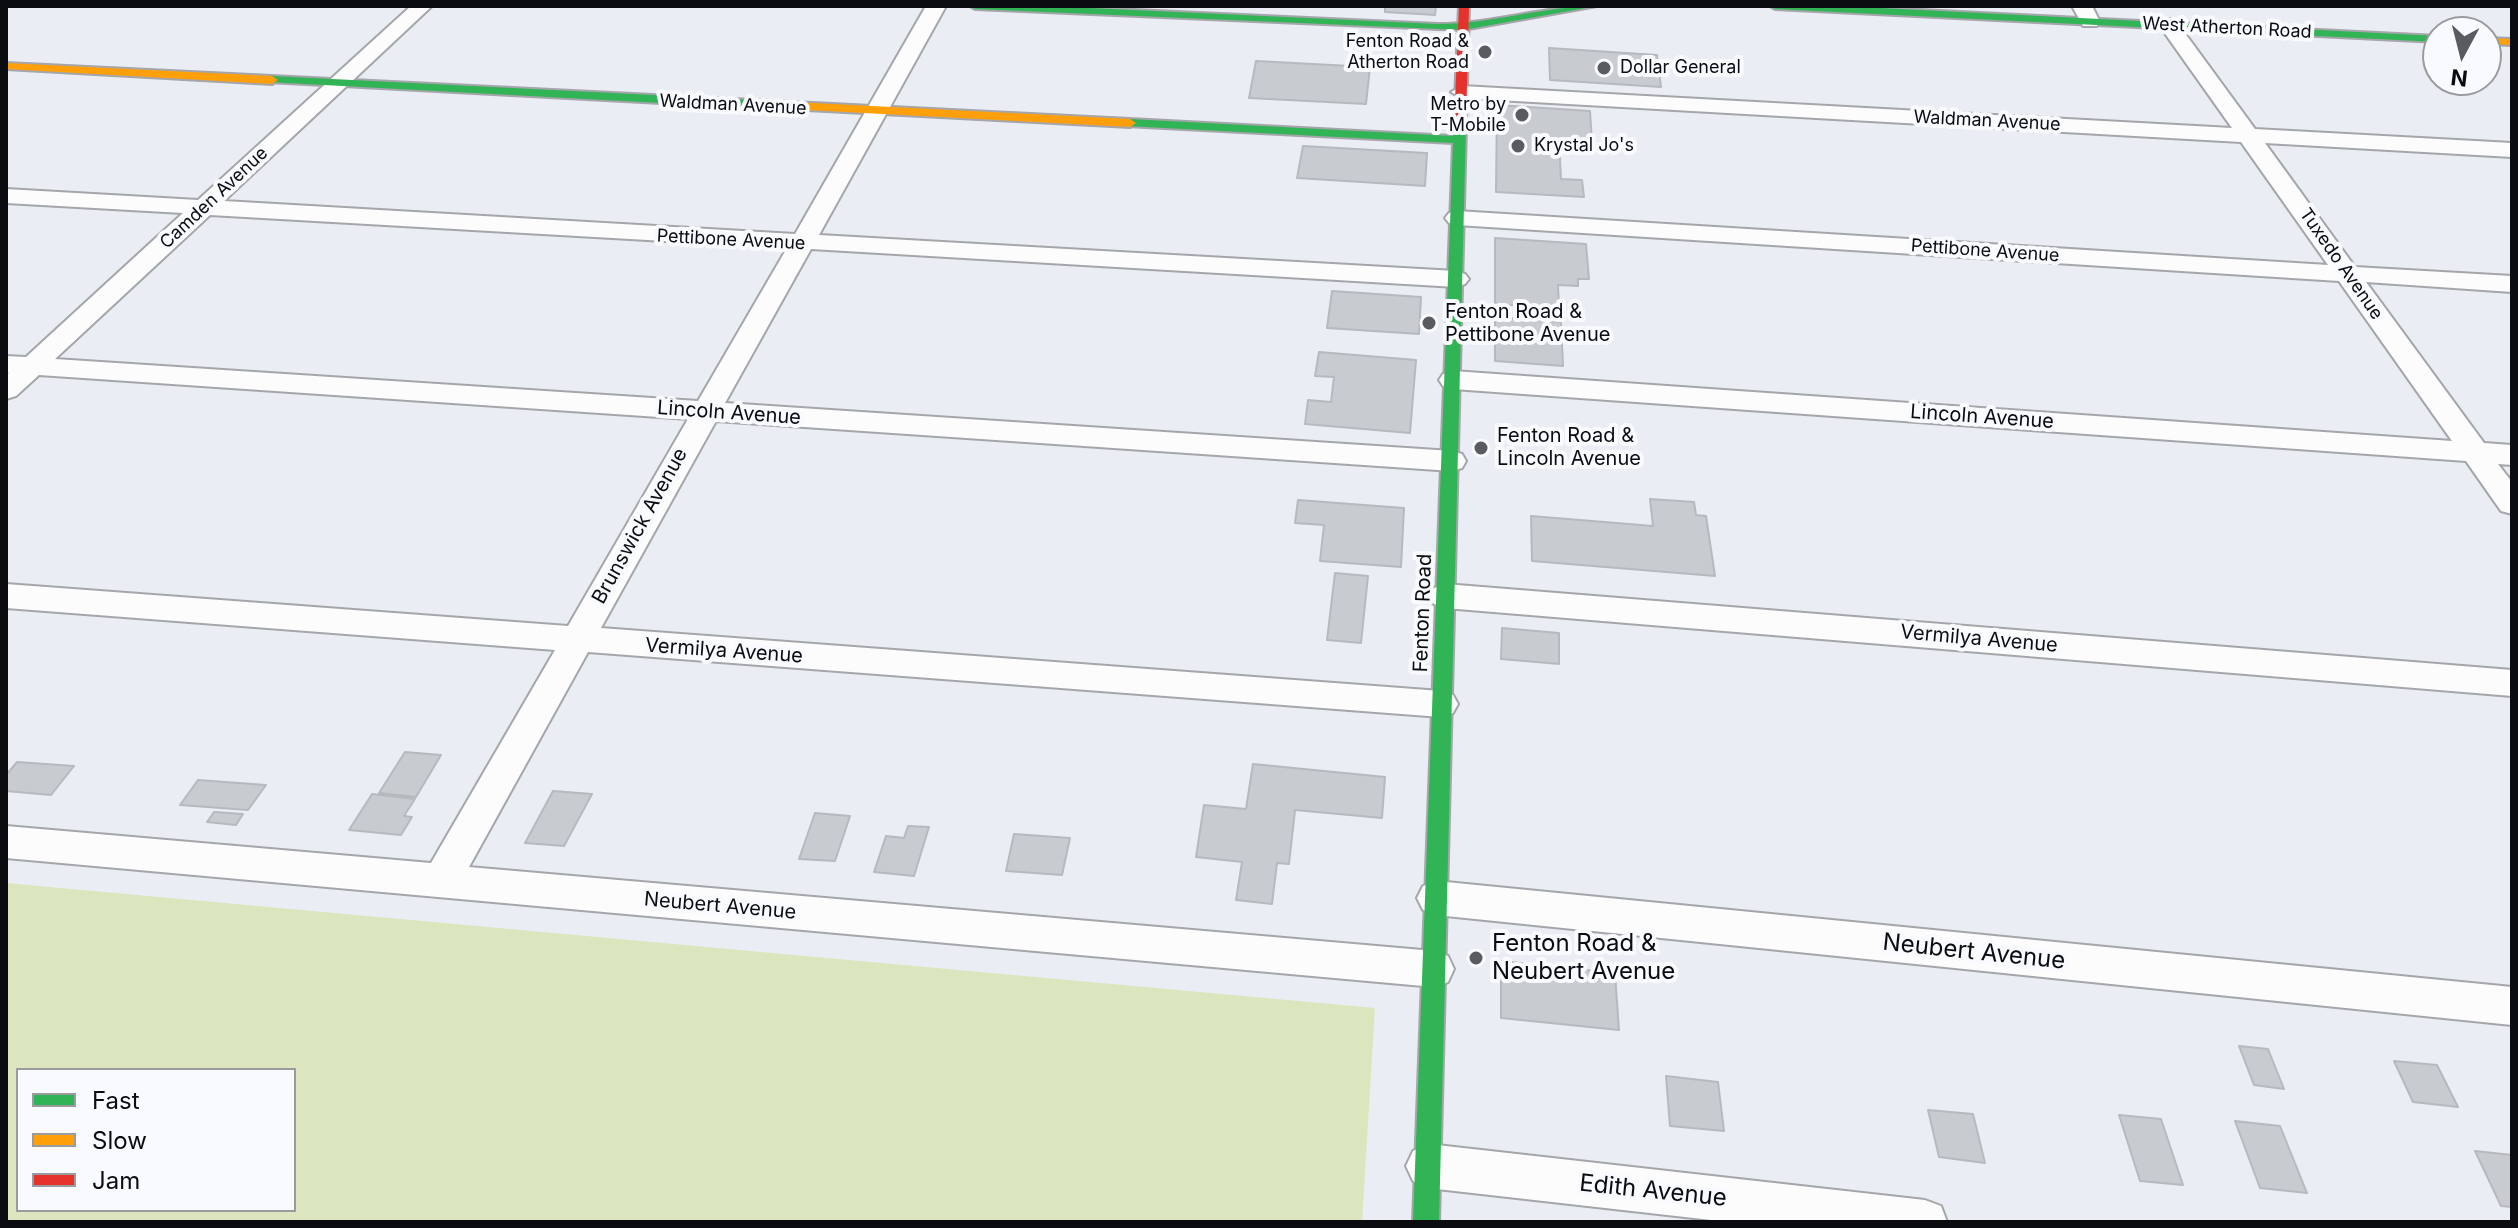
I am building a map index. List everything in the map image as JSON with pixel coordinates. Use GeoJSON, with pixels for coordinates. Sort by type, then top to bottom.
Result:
{"type":"FeatureCollection","features":[{"type":"Feature","properties":{"kind":"street","name":"Camden Avenue"},"geometry":{"type":"LineString","coordinates":[[6,390],[19,365],[204,208],[422,6]]}},
{"type":"Feature","properties":{"kind":"street","name":"Brunswick Avenue"},"geometry":{"type":"LineString","coordinates":[[441,881],[936,6]]}},
{"type":"Feature","properties":{"kind":"street"},"geometry":{"type":"LineString","coordinates":[[975,6],[1463,27],[1592,6]]}},
{"type":"Feature","properties":{"kind":"street","name":"Fenton Road"},"geometry":{"type":"LineString","coordinates":[[1426,1222],[1464,6]]}},
{"type":"Feature","properties":{"kind":"street","name":"West Atherton Road"},"geometry":{"type":"LineString","coordinates":[[1775,6],[2086,14],[2169,25],[2422,38]]}},
{"type":"Feature","properties":{"kind":"street","name":"Tuxedo Avenue"},"geometry":{"type":"LineString","coordinates":[[2169,25],[2512,504]]}},
{"type":"Feature","properties":{"kind":"street","name":"Waldman Avenue"},"geometry":{"type":"LineString","coordinates":[[6,66],[1460,140]]}},
{"type":"Feature","properties":{"kind":"street","name":"Waldman Avenue"},"geometry":{"type":"LineString","coordinates":[[1462,92],[2512,150]]}},
{"type":"Feature","properties":{"kind":"street","name":"Pettibone Avenue"},"geometry":{"type":"LineString","coordinates":[[6,196],[802,244],[1456,279]]}},
{"type":"Feature","properties":{"kind":"street","name":"Pettibone Avenue"},"geometry":{"type":"LineString","coordinates":[[1457,218],[2512,284]]}},
{"type":"Feature","properties":{"kind":"street","name":"Lincoln Avenue"},"geometry":{"type":"LineString","coordinates":[[19,365],[1452,461]]}},
{"type":"Feature","properties":{"kind":"street","name":"Lincoln Avenue"},"geometry":{"type":"LineString","coordinates":[[1453,380],[2512,455]]}},
{"type":"Feature","properties":{"kind":"street","name":"Vermilya Avenue"},"geometry":{"type":"LineString","coordinates":[[6,596],[1441,704]]}},
{"type":"Feature","properties":{"kind":"street","name":"Vermilya Avenue"},"geometry":{"type":"LineString","coordinates":[[1445,596],[2512,683]]}},
{"type":"Feature","properties":{"kind":"street","name":"Neubert Avenue"},"geometry":{"type":"LineString","coordinates":[[6,842],[1434,969]]}},
{"type":"Feature","properties":{"kind":"street","name":"Neubert Avenue"},"geometry":{"type":"LineString","coordinates":[[1436,898],[2512,1006]]}},
{"type":"Feature","properties":{"kind":"street","name":"Edith Avenue"},"geometry":{"type":"LineString","coordinates":[[1428,1166],[1925,1222]]}},
{"type":"Feature","properties":{"kind":"green space"},"geometry":{"type":"Polygon","coordinates":[[[6,883],[1375,1008],[1362,1222],[6,1222],[6,883]]]}},
{"type":"Feature","properties":{"kind":"building"},"geometry":{"type":"Polygon","coordinates":[[[1385,6],[1436,6],[1435,15],[1385,12],[1385,6]]]}},
{"type":"Feature","properties":{"kind":"building","name":"Dollar General"},"geometry":{"type":"Polygon","coordinates":[[[1549,48],[1657,55],[1661,87],[1550,80],[1549,48]]]}},
{"type":"Feature","properties":{"kind":"building"},"geometry":{"type":"Polygon","coordinates":[[[1256,61],[1370,67],[1366,104],[1249,98],[1256,61]]]}},
{"type":"Feature","properties":{"kind":"building"},"geometry":{"type":"Polygon","coordinates":[[[1497,105],[1590,111],[1592,142],[1559,140],[1561,179],[1582,180],[1584,197],[1496,192],[1497,105]]]}},
{"type":"Feature","properties":{"kind":"building"},"geometry":{"type":"Polygon","coordinates":[[[1303,146],[1427,153],[1425,186],[1297,178],[1303,146]]]}},
{"type":"Feature","properties":{"kind":"building"},"geometry":{"type":"Polygon","coordinates":[[[1495,238],[1586,244],[1589,279],[1578,279],[1578,286],[1558,285],[1559,308],[1495,304],[1495,238]]]}},
{"type":"Feature","properties":{"kind":"building"},"geometry":{"type":"Polygon","coordinates":[[[1332,291],[1421,297],[1419,334],[1327,328],[1332,291]]]}},
{"type":"Feature","properties":{"kind":"building"},"geometry":{"type":"Polygon","coordinates":[[[1495,317],[1561,322],[1563,366],[1495,361],[1495,317]]]}},
{"type":"Feature","properties":{"kind":"building"},"geometry":{"type":"Polygon","coordinates":[[[1319,352],[1416,360],[1410,433],[1305,424],[1308,400],[1331,402],[1334,377],[1315,376],[1319,352]]]}},
{"type":"Feature","properties":{"kind":"building"},"geometry":{"type":"Polygon","coordinates":[[[1650,499],[1694,502],[1696,515],[1706,516],[1715,576],[1532,561],[1531,516],[1653,526],[1650,499]]]}},
{"type":"Feature","properties":{"kind":"building"},"geometry":{"type":"Polygon","coordinates":[[[1298,500],[1404,508],[1401,567],[1320,561],[1324,525],[1295,523],[1298,500]]]}},
{"type":"Feature","properties":{"kind":"building"},"geometry":{"type":"Polygon","coordinates":[[[1335,573],[1368,576],[1361,643],[1327,640],[1335,573]]]}},
{"type":"Feature","properties":{"kind":"building"},"geometry":{"type":"Polygon","coordinates":[[[1502,628],[1559,633],[1559,664],[1501,659],[1502,628]]]}},
{"type":"Feature","properties":{"kind":"building"},"geometry":{"type":"Polygon","coordinates":[[[405,752],[441,755],[416,797],[379,793],[405,752]]]}},
{"type":"Feature","properties":{"kind":"building"},"geometry":{"type":"Polygon","coordinates":[[[17,762],[74,766],[51,795],[6,791],[6,775],[17,762]]]}},
{"type":"Feature","properties":{"kind":"building"},"geometry":{"type":"Polygon","coordinates":[[[1253,764],[1385,777],[1382,818],[1295,810],[1289,864],[1277,863],[1272,904],[1236,900],[1242,862],[1196,857],[1204,805],[1246,809],[1253,764]]]}},
{"type":"Feature","properties":{"kind":"building"},"geometry":{"type":"Polygon","coordinates":[[[198,780],[266,785],[248,810],[180,805],[198,780]]]}},
{"type":"Feature","properties":{"kind":"building"},"geometry":{"type":"Polygon","coordinates":[[[553,791],[592,794],[564,846],[525,843],[553,791]]]}},
{"type":"Feature","properties":{"kind":"building"},"geometry":{"type":"Polygon","coordinates":[[[372,794],[415,799],[404,816],[412,817],[401,835],[349,830],[372,794]]]}},
{"type":"Feature","properties":{"kind":"building"},"geometry":{"type":"Polygon","coordinates":[[[214,812],[243,814],[236,825],[207,822],[214,812]]]}},
{"type":"Feature","properties":{"kind":"building"},"geometry":{"type":"Polygon","coordinates":[[[815,813],[850,816],[835,861],[799,859],[815,813]]]}},
{"type":"Feature","properties":{"kind":"building"},"geometry":{"type":"Polygon","coordinates":[[[908,826],[929,827],[914,876],[874,872],[886,836],[904,838],[908,826]]]}},
{"type":"Feature","properties":{"kind":"building"},"geometry":{"type":"Polygon","coordinates":[[[1014,834],[1070,838],[1062,875],[1006,871],[1014,834]]]}},
{"type":"Feature","properties":{"kind":"building"},"geometry":{"type":"Polygon","coordinates":[[[1501,961],[1615,973],[1619,1030],[1501,1018],[1501,961]]]}},
{"type":"Feature","properties":{"kind":"building"},"geometry":{"type":"Polygon","coordinates":[[[2239,1046],[2268,1049],[2284,1089],[2254,1085],[2239,1046]]]}},
{"type":"Feature","properties":{"kind":"building"},"geometry":{"type":"Polygon","coordinates":[[[2394,1061],[2437,1065],[2458,1107],[2413,1102],[2394,1061]]]}},
{"type":"Feature","properties":{"kind":"building"},"geometry":{"type":"Polygon","coordinates":[[[1666,1076],[1718,1082],[1724,1131],[1670,1126],[1666,1076]]]}},
{"type":"Feature","properties":{"kind":"building"},"geometry":{"type":"Polygon","coordinates":[[[1928,1110],[1973,1114],[1985,1163],[1939,1157],[1928,1110]]]}},
{"type":"Feature","properties":{"kind":"building"},"geometry":{"type":"Polygon","coordinates":[[[2119,1115],[2161,1119],[2183,1185],[2140,1181],[2119,1115]]]}},
{"type":"Feature","properties":{"kind":"building"},"geometry":{"type":"Polygon","coordinates":[[[2235,1121],[2280,1126],[2307,1193],[2260,1188],[2235,1121]]]}},
{"type":"Feature","properties":{"kind":"building"},"geometry":{"type":"Polygon","coordinates":[[[2475,1151],[2512,1155],[2512,1207],[2501,1206],[2475,1151]]]}},
{"type":"Feature","properties":{"kind":"traffic: fast"},"geometry":{"type":"LineString","coordinates":[[975,6],[1438,27],[1463,27],[1592,6]]}},
{"type":"Feature","properties":{"kind":"traffic: fast"},"geometry":{"type":"LineString","coordinates":[[1775,6],[2422,38]]}},
{"type":"Feature","properties":{"kind":"traffic: fast"},"geometry":{"type":"LineString","coordinates":[[272,80],[773,105]]}},
{"type":"Feature","properties":{"kind":"traffic: fast"},"geometry":{"type":"LineString","coordinates":[[1130,123],[1460,140]]}},
{"type":"Feature","properties":{"kind":"traffic: fast"},"geometry":{"type":"LineString","coordinates":[[1426,1222],[1460,124]]}},
{"type":"Feature","properties":{"kind":"traffic: slow"},"geometry":{"type":"LineString","coordinates":[[2502,42],[2512,42]]}},
{"type":"Feature","properties":{"kind":"traffic: slow"},"geometry":{"type":"LineString","coordinates":[[6,66],[272,80]]}},
{"type":"Feature","properties":{"kind":"traffic: slow"},"geometry":{"type":"LineString","coordinates":[[773,105],[1130,123]]}},
{"type":"Feature","properties":{"kind":"traffic: jam"},"geometry":{"type":"LineString","coordinates":[[1460,124],[1464,6]]}},
{"type":"Feature","properties":{"kind":"place","name":"Fenton Road & Atherton Road"},"geometry":{"type":"Point","coordinates":[1485,52]}},
{"type":"Feature","properties":{"kind":"place","name":"Dollar General"},"geometry":{"type":"Point","coordinates":[1604,68]}},
{"type":"Feature","properties":{"kind":"place","name":"Metro by T-Mobile"},"geometry":{"type":"Point","coordinates":[1522,115]}},
{"type":"Feature","properties":{"kind":"place","name":"Krystal Jo's"},"geometry":{"type":"Point","coordinates":[1518,146]}},
{"type":"Feature","properties":{"kind":"place","name":"Fenton Road & Pettibone Avenue"},"geometry":{"type":"Point","coordinates":[1429,323]}},
{"type":"Feature","properties":{"kind":"place","name":"Fenton Road & Lincoln Avenue"},"geometry":{"type":"Point","coordinates":[1481,448]}},
{"type":"Feature","properties":{"kind":"place","name":"Fenton Road & Neubert Avenue"},"geometry":{"type":"Point","coordinates":[1476,958]}}]}
